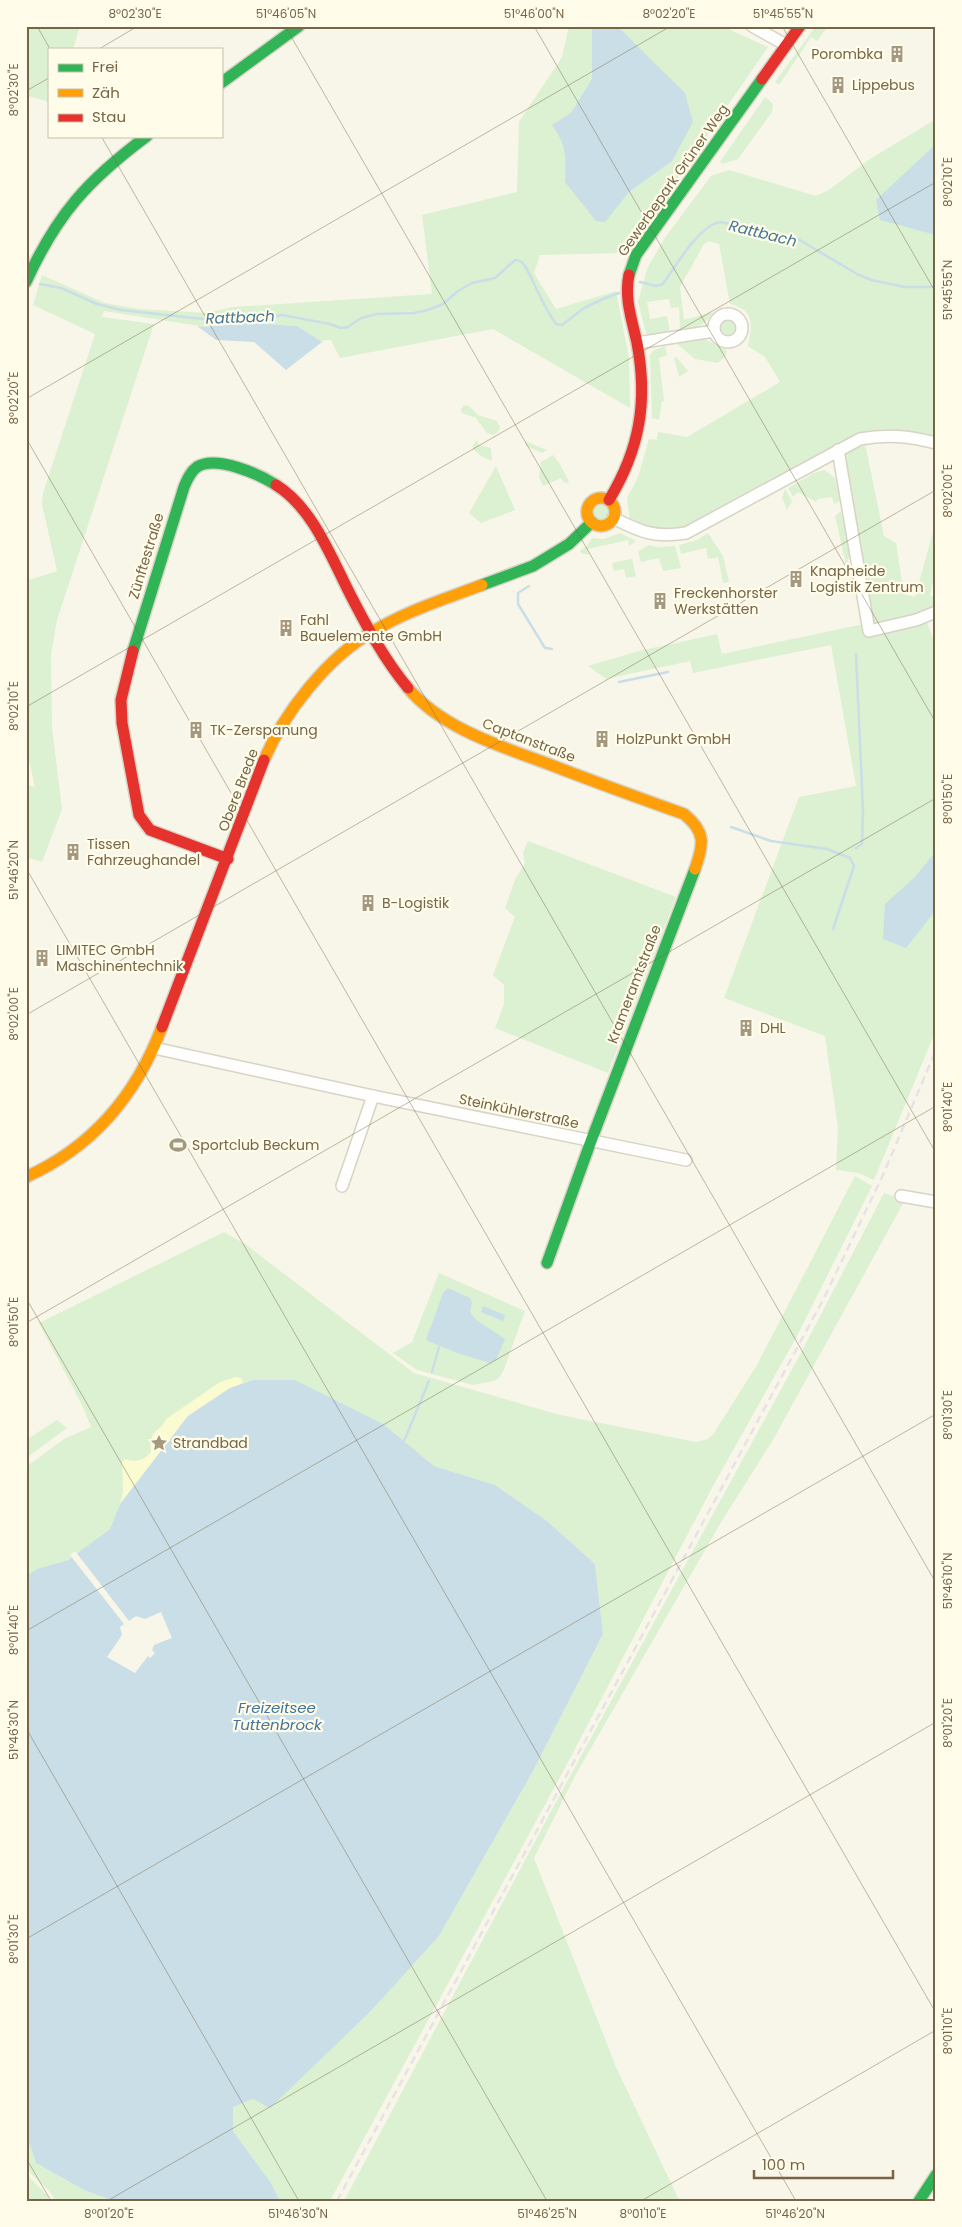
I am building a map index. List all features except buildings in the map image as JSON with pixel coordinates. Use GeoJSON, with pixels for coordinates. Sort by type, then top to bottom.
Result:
{"type":"FeatureCollection","features":[{"type":"Feature","properties":{"kind":"street"},"geometry":{"type":"LineString","coordinates":[[222,82],[299,26]]}},
{"type":"Feature","properties":{"kind":"street"},"geometry":{"type":"LineString","coordinates":[[752,26],[786,45]]}},
{"type":"Feature","properties":{"kind":"street","name":"Gewerbepark Grüner Weg"},"geometry":{"type":"LineString","coordinates":[[609,500],[626,472],[635,449],[641,420],[641,373],[626,290],[627,278],[636,255],[800,26]]}},
{"type":"Feature","properties":{"kind":"street"},"geometry":{"type":"LineString","coordinates":[[26,282],[39,253],[65,209],[87,184],[110,163],[144,138]]}},
{"type":"Feature","properties":{"kind":"street"},"geometry":{"type":"LineString","coordinates":[[637,343],[714,331]]}},
{"type":"Feature","properties":{"kind":"street"},"geometry":{"type":"LineString","coordinates":[[613,518],[644,534],[686,533],[860,439],[881,435],[902,436],[936,444]]}},
{"type":"Feature","properties":{"kind":"street"},"geometry":{"type":"LineString","coordinates":[[838,450],[870,631],[916,620],[936,612]]}},
{"type":"Feature","properties":{"kind":"street","name":"Zünftestraße"},"geometry":{"type":"LineString","coordinates":[[228,859],[150,830],[144,823],[140,815],[122,723],[121,700],[128,668],[184,487],[188,476],[195,467],[208,463],[226,465],[266,479],[285,491],[301,507],[371,632]]}},
{"type":"Feature","properties":{"kind":"street"},"geometry":{"type":"LineString","coordinates":[[600,498],[609,500],[615,510],[613,518],[603,525],[592,522],[588,514],[591,502],[600,498]]}},
{"type":"Feature","properties":{"kind":"street","name":"Obere Brede"},"geometry":{"type":"LineString","coordinates":[[26,1177],[59,1160],[104,1125],[136,1084],[154,1048],[260,772],[284,723],[297,702],[338,658],[371,632],[412,612],[533,566],[569,544],[592,522]]}},
{"type":"Feature","properties":{"kind":"street","name":"Captanstraße"},"geometry":{"type":"LineString","coordinates":[[371,632],[404,684],[426,706],[477,737],[684,814],[699,828],[702,838]]}},
{"type":"Feature","properties":{"kind":"street","name":"Krameramtstraße"},"geometry":{"type":"LineString","coordinates":[[590,1141],[703,848],[702,838]]}},
{"type":"Feature","properties":{"kind":"street","name":"Steinkühlerstraße"},"geometry":{"type":"LineString","coordinates":[[154,1048],[590,1141],[547,1263]]}},
{"type":"Feature","properties":{"kind":"street"},"geometry":{"type":"LineString","coordinates":[[342,1186],[372,1096]]}},
{"type":"Feature","properties":{"kind":"street"},"geometry":{"type":"LineString","coordinates":[[590,1141],[686,1160]]}},
{"type":"Feature","properties":{"kind":"street"},"geometry":{"type":"LineString","coordinates":[[901,1196],[936,1202]]}},
{"type":"Feature","properties":{"kind":"street"},"geometry":{"type":"LineString","coordinates":[[919,2201],[936,2175]]}},
{"type":"Feature","properties":{"kind":"shaded area"},"geometry":{"type":"Polygon","coordinates":[[[26,26],[80,26],[73,48],[48,48],[48,102],[29,96],[26,104],[26,26]]]}},
{"type":"Feature","properties":{"kind":"shaded area"},"geometry":{"type":"Polygon","coordinates":[[[569,26],[722,26],[768,47],[626,253],[540,255],[534,273],[556,309],[616,291],[629,358],[630,408],[493,329],[340,358],[331,340],[324,340],[322,342],[297,326],[241,322],[206,327],[104,311],[102,317],[154,324],[57,620],[51,655],[52,727],[62,809],[42,862],[26,857],[26,785],[35,787],[26,746],[26,581],[57,571],[42,504],[43,493],[95,334],[33,305],[42,275],[105,303],[139,309],[206,313],[233,307],[432,294],[422,215],[517,192],[519,122],[562,57],[569,26]]]}},
{"type":"Feature","properties":{"kind":"shaded area"},"geometry":{"type":"Polygon","coordinates":[[[816,26],[828,26],[817,41],[811,37],[779,85],[775,82],[816,26]]]}},
{"type":"Feature","properties":{"kind":"shaded area"},"geometry":{"type":"Polygon","coordinates":[[[765,97],[773,104],[772,112],[738,159],[723,164],[720,162],[765,97]]]}},
{"type":"Feature","properties":{"kind":"shaded area"},"geometry":{"type":"Polygon","coordinates":[[[936,119],[936,442],[919,434],[884,429],[852,436],[688,526],[658,529],[645,527],[630,521],[627,498],[638,477],[649,439],[657,440],[658,432],[687,437],[780,382],[765,357],[748,346],[751,332],[750,320],[744,311],[730,304],[719,244],[709,241],[704,244],[680,287],[684,320],[713,312],[710,317],[699,326],[680,331],[679,307],[671,308],[669,299],[647,302],[650,319],[667,316],[670,332],[651,336],[646,333],[638,302],[647,269],[664,239],[711,176],[729,170],[816,196],[830,189],[870,159],[936,119]]]}},
{"type":"Feature","properties":{"kind":"shaded area"},"geometry":{"type":"Polygon","coordinates":[[[728,318],[734,321],[737,327],[734,333],[728,336],[722,333],[719,327],[722,321],[728,318]]]}},
{"type":"Feature","properties":{"kind":"shaded area"},"geometry":{"type":"Polygon","coordinates":[[[703,338],[727,351],[725,357],[718,363],[695,359],[677,344],[703,338]]]}},
{"type":"Feature","properties":{"kind":"shaded area"},"geometry":{"type":"Polygon","coordinates":[[[665,346],[667,355],[659,358],[664,401],[662,401],[659,420],[652,418],[650,355],[654,350],[665,346]]]}},
{"type":"Feature","properties":{"kind":"shaded area"},"geometry":{"type":"Polygon","coordinates":[[[676,357],[688,371],[679,377],[674,358],[676,357]]]}},
{"type":"Feature","properties":{"kind":"shaded area"},"geometry":{"type":"Polygon","coordinates":[[[464,405],[469,406],[478,415],[497,421],[500,427],[498,432],[493,435],[487,433],[476,418],[462,413],[461,409],[464,405]]]}},
{"type":"Feature","properties":{"kind":"shaded area"},"geometry":{"type":"Polygon","coordinates":[[[860,439],[866,448],[884,536],[896,543],[904,594],[915,597],[936,521],[936,567],[930,596],[936,596],[936,610],[910,617],[912,627],[927,623],[936,646],[936,1030],[874,1180],[858,1173],[836,1170],[838,1128],[825,1036],[724,998],[799,797],[856,786],[831,645],[693,673],[690,661],[606,679],[588,666],[639,651],[717,634],[722,654],[873,622],[838,450],[860,439]]]}},
{"type":"Feature","properties":{"kind":"shaded area"},"geometry":{"type":"Polygon","coordinates":[[[477,440],[479,445],[491,448],[492,461],[481,456],[473,449],[473,445],[477,440]]]}},
{"type":"Feature","properties":{"kind":"shaded area"},"geometry":{"type":"Polygon","coordinates":[[[525,441],[547,450],[542,453],[526,446],[525,441]]]}},
{"type":"Feature","properties":{"kind":"shaded area"},"geometry":{"type":"Polygon","coordinates":[[[553,455],[569,482],[564,483],[561,478],[543,486],[539,477],[541,462],[553,455]]]}},
{"type":"Feature","properties":{"kind":"shaded area"},"geometry":{"type":"Polygon","coordinates":[[[496,466],[515,510],[481,523],[469,513],[496,466]]]}},
{"type":"Feature","properties":{"kind":"shaded area"},"geometry":{"type":"Polygon","coordinates":[[[824,470],[835,478],[840,501],[834,504],[832,497],[818,499],[816,502],[798,492],[793,497],[788,488],[814,473],[824,470]]]}},
{"type":"Feature","properties":{"kind":"shaded area"},"geometry":{"type":"Polygon","coordinates":[[[785,489],[792,501],[787,510],[782,498],[785,489]]]}},
{"type":"Feature","properties":{"kind":"shaded area"},"geometry":{"type":"Polygon","coordinates":[[[601,504],[607,506],[609,512],[607,518],[601,520],[595,518],[593,512],[595,506],[601,504]]]}},
{"type":"Feature","properties":{"kind":"shaded area"},"geometry":{"type":"Polygon","coordinates":[[[841,511],[850,555],[846,565],[835,516],[841,511]]]}},
{"type":"Feature","properties":{"kind":"shaded area"},"geometry":{"type":"Polygon","coordinates":[[[620,533],[636,541],[629,546],[628,540],[588,549],[589,555],[580,551],[587,546],[592,538],[604,539],[620,533]]]}},
{"type":"Feature","properties":{"kind":"shaded area"},"geometry":{"type":"Polygon","coordinates":[[[708,533],[723,556],[729,582],[723,583],[718,557],[708,559],[706,548],[681,554],[679,545],[697,540],[708,533]]]}},
{"type":"Feature","properties":{"kind":"shaded area"},"geometry":{"type":"Polygon","coordinates":[[[648,545],[657,547],[675,546],[681,568],[663,571],[659,558],[641,562],[638,552],[648,545]]]}},
{"type":"Feature","properties":{"kind":"shaded area"},"geometry":{"type":"Polygon","coordinates":[[[632,559],[636,576],[626,578],[624,569],[614,571],[612,563],[632,559]]]}},
{"type":"Feature","properties":{"kind":"shaded area"},"geometry":{"type":"Polygon","coordinates":[[[528,841],[676,897],[608,1073],[495,1028],[504,1004],[504,985],[493,975],[515,917],[505,908],[515,880],[525,863],[523,853],[528,841]]]}},
{"type":"Feature","properties":{"kind":"shaded area"},"geometry":{"type":"Polygon","coordinates":[[[855,1176],[872,1186],[797,1336],[713,1486],[566,1766],[330,2201],[280,2201],[271,2183],[233,2131],[233,2107],[253,2099],[270,2107],[371,2011],[439,1936],[532,1773],[603,1634],[595,1564],[547,1521],[495,1485],[434,1466],[253,1380],[230,1388],[188,1416],[120,1504],[110,1529],[68,1560],[37,1569],[26,1576],[26,1467],[64,1439],[91,1427],[83,1407],[39,1323],[224,1232],[245,1244],[414,1373],[560,1415],[696,1442],[708,1439],[714,1433],[757,1365],[855,1176]]]}},
{"type":"Feature","properties":{"kind":"shaded area"},"geometry":{"type":"Polygon","coordinates":[[[884,1193],[905,1200],[774,1438],[720,1524],[576,1774],[534,1858],[616,2067],[678,2198],[689,2201],[344,2201],[556,1802],[803,1349],[884,1193]]]}},
{"type":"Feature","properties":{"kind":"shaded area"},"geometry":{"type":"Polygon","coordinates":[[[439,1273],[525,1311],[504,1369],[500,1377],[494,1381],[473,1385],[417,1370],[393,1353],[412,1342],[439,1273]]]}},
{"type":"Feature","properties":{"kind":"shaded area"},"geometry":{"type":"Polygon","coordinates":[[[57,1420],[67,1428],[26,1458],[26,1440],[57,1420]]]}},
{"type":"Feature","properties":{"kind":"shaded area"},"geometry":{"type":"Polygon","coordinates":[[[26,2134],[36,2163],[84,2190],[113,2201],[55,2201],[49,2191],[33,2176],[27,2167],[25,2155],[26,2134]]]}},
{"type":"Feature","properties":{"kind":"shaded area"},"geometry":{"type":"Polygon","coordinates":[[[26,2174],[47,2195],[49,2201],[26,2201],[26,2174]]]}},
{"type":"Feature","properties":{"kind":"sand","name":"Strandbad"},"geometry":{"type":"Polygon","coordinates":[[[236,1377],[241,1378],[243,1383],[230,1388],[188,1416],[120,1504],[123,1492],[122,1462],[125,1459],[136,1461],[146,1457],[151,1452],[152,1436],[166,1419],[220,1382],[236,1377]]]}},
{"type":"Feature","properties":{"kind":"water"},"geometry":{"type":"Polygon","coordinates":[[[592,26],[617,26],[685,93],[693,122],[672,161],[629,192],[605,222],[596,221],[565,182],[566,166],[563,145],[552,125],[571,113],[592,79],[592,26]]]}},
{"type":"Feature","properties":{"kind":"water"},"geometry":{"type":"Polygon","coordinates":[[[936,144],[936,235],[880,220],[876,200],[936,144]]]}},
{"type":"Feature","properties":{"kind":"water"},"geometry":{"type":"Polygon","coordinates":[[[241,322],[297,326],[322,342],[286,370],[254,342],[216,340],[197,326],[206,327],[241,322]]]}},
{"type":"Feature","properties":{"kind":"water"},"geometry":{"type":"Polygon","coordinates":[[[936,851],[936,910],[906,948],[883,939],[885,904],[916,876],[936,851]]]}},
{"type":"Feature","properties":{"kind":"water"},"geometry":{"type":"Polygon","coordinates":[[[448,1288],[470,1298],[472,1303],[470,1312],[475,1319],[505,1339],[496,1360],[490,1363],[457,1353],[426,1340],[443,1293],[448,1288]]]}},
{"type":"Feature","properties":{"kind":"water"},"geometry":{"type":"Polygon","coordinates":[[[483,1306],[505,1315],[503,1321],[481,1312],[483,1306]]]}},
{"type":"Feature","properties":{"kind":"water","name":"Freizeitsee Tuttenbrock"},"geometry":{"type":"Polygon","coordinates":[[[253,1380],[295,1380],[383,1424],[434,1466],[495,1485],[547,1521],[595,1564],[603,1634],[532,1773],[439,1936],[371,2011],[270,2108],[253,2099],[233,2107],[233,2131],[271,2183],[280,2201],[113,2201],[84,2190],[36,2163],[26,2134],[26,1576],[37,1569],[68,1560],[110,1529],[120,1504],[188,1416],[230,1388],[253,1380]]]}},
{"type":"Feature","properties":{"kind":"pier"},"geometry":{"type":"Polygon","coordinates":[[[75,1551],[129,1621],[136,1616],[145,1619],[161,1612],[172,1638],[154,1645],[152,1650],[155,1653],[150,1658],[148,1656],[135,1673],[107,1657],[122,1635],[120,1627],[124,1624],[70,1555],[75,1551]]]}},
{"type":"Feature","properties":{"kind":"waterway","name":"Rattbach"},"geometry":{"type":"LineString","coordinates":[[640,282],[656,286],[663,284],[697,238],[713,224],[721,222],[798,239],[857,274],[871,280],[905,287],[936,287]]}},
{"type":"Feature","properties":{"kind":"waterway","name":"Rattbach"},"geometry":{"type":"LineString","coordinates":[[40,284],[61,288],[97,304],[121,310],[203,319],[238,316],[265,318],[282,315],[330,324],[341,328],[348,327],[361,318],[377,314],[414,313],[428,310],[443,304],[458,291],[472,283],[495,278],[515,260],[518,260],[525,266],[556,324],[562,325],[584,308],[619,293]]}},
{"type":"Feature","properties":{"kind":"waterway"},"geometry":{"type":"LineString","coordinates":[[529,586],[518,593],[518,604],[545,648],[552,649]]}},
{"type":"Feature","properties":{"kind":"waterway"},"geometry":{"type":"LineString","coordinates":[[856,654],[863,810],[862,844],[856,848]]}},
{"type":"Feature","properties":{"kind":"waterway"},"geometry":{"type":"LineString","coordinates":[[619,682],[668,672]]}},
{"type":"Feature","properties":{"kind":"waterway"},"geometry":{"type":"LineString","coordinates":[[731,827],[771,841],[827,849],[850,858],[854,866],[833,929]]}},
{"type":"Feature","properties":{"kind":"waterway"},"geometry":{"type":"LineString","coordinates":[[432,1372],[439,1347]]}},
{"type":"Feature","properties":{"kind":"waterway"},"geometry":{"type":"LineString","coordinates":[[404,1441],[429,1381]]}},
{"type":"Feature","properties":{"kind":"railway"},"geometry":{"type":"LineString","coordinates":[[337,2201],[824,1298],[883,1175],[936,1050]]}},
{"type":"Feature","properties":{"kind":"traffic: fast"},"geometry":{"type":"LineString","coordinates":[[222,82],[299,26]]}},
{"type":"Feature","properties":{"kind":"traffic: fast"},"geometry":{"type":"LineString","coordinates":[[629,275],[636,255],[762,79]]}},
{"type":"Feature","properties":{"kind":"traffic: fast"},"geometry":{"type":"LineString","coordinates":[[26,282],[50,237],[76,200],[108,168],[144,138]]}},
{"type":"Feature","properties":{"kind":"traffic: fast"},"geometry":{"type":"LineString","coordinates":[[133,651],[184,487],[192,471],[205,464],[215,463],[249,471],[276,485]]}},
{"type":"Feature","properties":{"kind":"traffic: fast"},"geometry":{"type":"LineString","coordinates":[[482,585],[533,566],[569,544],[592,522]]}},
{"type":"Feature","properties":{"kind":"traffic: fast"},"geometry":{"type":"LineString","coordinates":[[547,1263],[591,1141],[695,869]]}},
{"type":"Feature","properties":{"kind":"traffic: fast"},"geometry":{"type":"LineString","coordinates":[[919,2201],[936,2175]]}},
{"type":"Feature","properties":{"kind":"traffic: slow"},"geometry":{"type":"LineString","coordinates":[[601,498],[611,502],[615,512],[611,522],[601,526],[591,522],[587,512],[591,502],[601,498]]}},
{"type":"Feature","properties":{"kind":"traffic: slow"},"geometry":{"type":"LineString","coordinates":[[264,760],[295,706],[323,672],[355,643],[398,618],[482,585]]}},
{"type":"Feature","properties":{"kind":"traffic: slow"},"geometry":{"type":"LineString","coordinates":[[408,688],[438,715],[474,735],[684,814],[700,833],[701,845],[695,869]]}},
{"type":"Feature","properties":{"kind":"traffic: slow"},"geometry":{"type":"LineString","coordinates":[[26,1177],[72,1151],[92,1135],[109,1117],[139,1075],[162,1027]]}},
{"type":"Feature","properties":{"kind":"traffic: jam"},"geometry":{"type":"LineString","coordinates":[[762,79],[800,26]]}},
{"type":"Feature","properties":{"kind":"traffic: jam"},"geometry":{"type":"LineString","coordinates":[[609,500],[628,462],[639,424],[641,405],[640,364],[627,292],[629,275]]}},
{"type":"Feature","properties":{"kind":"traffic: jam"},"geometry":{"type":"LineString","coordinates":[[276,485],[289,495],[311,520],[376,642],[408,688]]}},
{"type":"Feature","properties":{"kind":"traffic: jam"},"geometry":{"type":"LineString","coordinates":[[133,651],[121,700],[122,723],[139,815],[150,830],[228,859]]}},
{"type":"Feature","properties":{"kind":"traffic: jam"},"geometry":{"type":"LineString","coordinates":[[162,1027],[264,760]]}},
{"type":"Feature","properties":{"kind":"place","name":"Porombka"},"geometry":{"type":"Point","coordinates":[897,54]}},
{"type":"Feature","properties":{"kind":"place","name":"Lippebus"},"geometry":{"type":"Point","coordinates":[838,85]}},
{"type":"Feature","properties":{"kind":"place","name":"Knapheide Logistik Zentrum"},"geometry":{"type":"Point","coordinates":[796,579]}},
{"type":"Feature","properties":{"kind":"place","name":"Freckenhorster Werkstätten"},"geometry":{"type":"Point","coordinates":[660,601]}},
{"type":"Feature","properties":{"kind":"place","name":"Fahl Bauelemente GmbH"},"geometry":{"type":"Point","coordinates":[286,628]}},
{"type":"Feature","properties":{"kind":"place","name":"TK-Zerspanung"},"geometry":{"type":"Point","coordinates":[196,730]}},
{"type":"Feature","properties":{"kind":"place","name":"HolzPunkt GmbH"},"geometry":{"type":"Point","coordinates":[602,739]}},
{"type":"Feature","properties":{"kind":"place","name":"Tissen Fahrzeughandel"},"geometry":{"type":"Point","coordinates":[73,852]}},
{"type":"Feature","properties":{"kind":"place","name":"B-Logistik"},"geometry":{"type":"Point","coordinates":[368,903]}},
{"type":"Feature","properties":{"kind":"place","name":"LIMITEC GmbH Maschinentechnik"},"geometry":{"type":"Point","coordinates":[42,958]}},
{"type":"Feature","properties":{"kind":"place","name":"DHL"},"geometry":{"type":"Point","coordinates":[746,1028]}},
{"type":"Feature","properties":{"kind":"place","name":"Sportclub Beckum"},"geometry":{"type":"Point","coordinates":[178,1145]}},
{"type":"Feature","properties":{"kind":"place","name":"Strandbad"},"geometry":{"type":"Point","coordinates":[159,1443]}}]}
